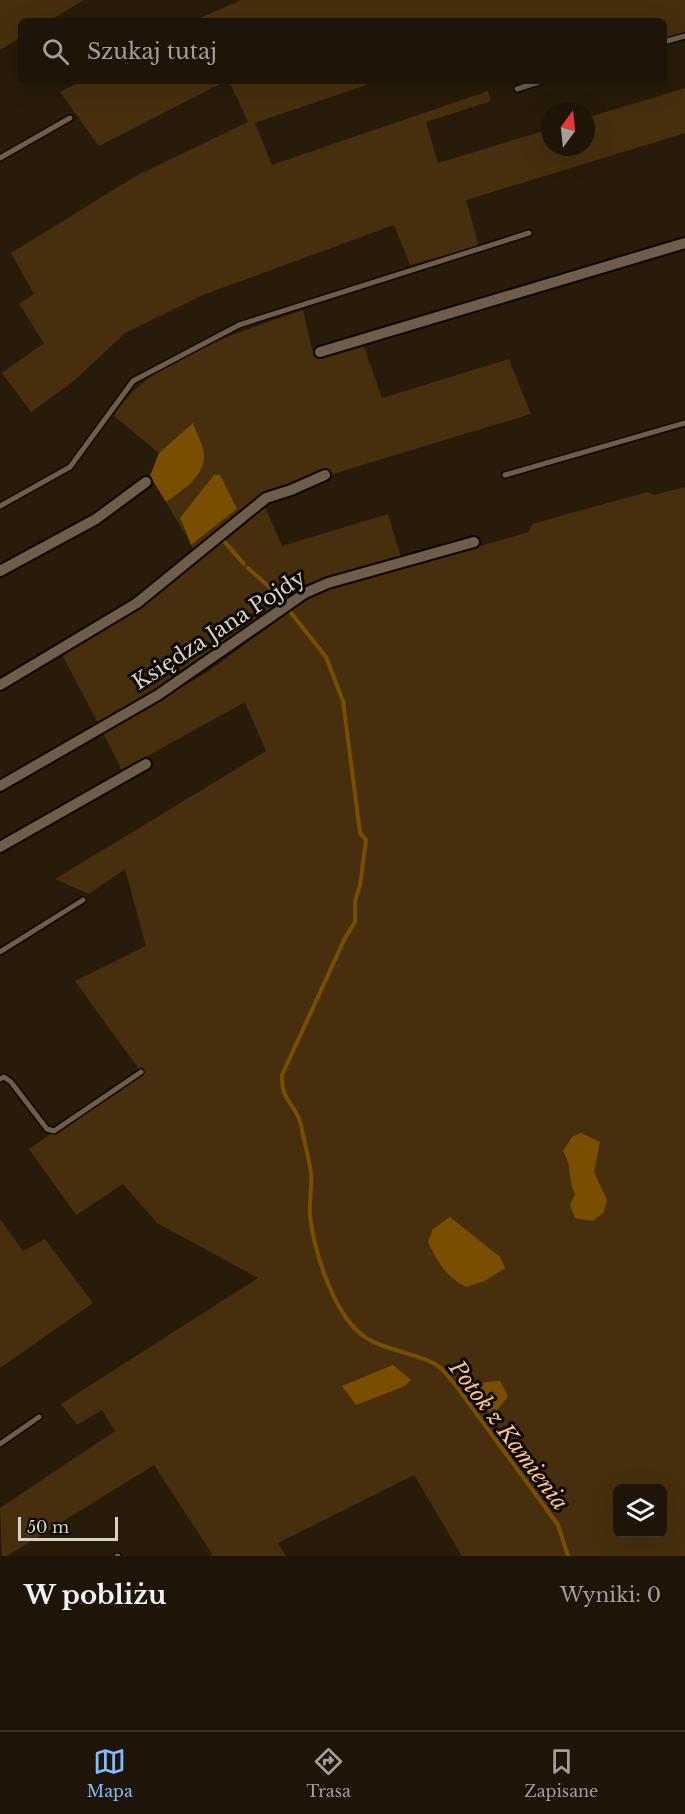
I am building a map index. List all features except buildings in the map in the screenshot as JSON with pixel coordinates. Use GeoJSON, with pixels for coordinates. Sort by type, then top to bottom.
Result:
{"type":"FeatureCollection","features":[{"type":"Feature","properties":{"kind":"street"},"geometry":{"type":"LineString","coordinates":[[320,352],[685,243]]}},
{"type":"Feature","properties":{"kind":"street"},"geometry":{"type":"LineString","coordinates":[[0,685],[136,603],[266,498],[325,475]]}},
{"type":"Feature","properties":{"kind":"street"},"geometry":{"type":"LineString","coordinates":[[0,571],[96,519],[146,482]]}},
{"type":"Feature","properties":{"kind":"street","name":"Księdza Jana Pojdy"},"geometry":{"type":"LineString","coordinates":[[0,786],[158,695],[305,593],[328,584],[474,542]]}},
{"type":"Feature","properties":{"kind":"street"},"geometry":{"type":"LineString","coordinates":[[0,847],[146,764]]}},
{"type":"Feature","properties":{"kind":"lane"},"geometry":{"type":"LineString","coordinates":[[667,41],[685,36]]}},
{"type":"Feature","properties":{"kind":"lane"},"geometry":{"type":"LineString","coordinates":[[517,89],[533,84]]}},
{"type":"Feature","properties":{"kind":"lane"},"geometry":{"type":"LineString","coordinates":[[0,158],[70,118]]}},
{"type":"Feature","properties":{"kind":"lane"},"geometry":{"type":"LineString","coordinates":[[0,506],[70,467],[133,381],[239,325],[529,233]]}},
{"type":"Feature","properties":{"kind":"lane"},"geometry":{"type":"LineString","coordinates":[[505,475],[685,423]]}},
{"type":"Feature","properties":{"kind":"lane"},"geometry":{"type":"LineString","coordinates":[[0,952],[83,900]]}},
{"type":"Feature","properties":{"kind":"lane"},"geometry":{"type":"LineString","coordinates":[[0,1079],[4,1077],[11,1082],[46,1129],[54,1131],[141,1072]]}},
{"type":"Feature","properties":{"kind":"lane"},"geometry":{"type":"LineString","coordinates":[[0,1444],[39,1417]]}},
{"type":"Feature","properties":{"kind":"shaded area"},"geometry":{"type":"Polygon","coordinates":[[[0,0],[84,0],[54,18],[18,18],[18,39],[0,50],[0,0]]]}},
{"type":"Feature","properties":{"kind":"shaded area"},"geometry":{"type":"Polygon","coordinates":[[[241,0],[685,0],[685,33],[667,38],[667,18],[200,18],[241,0]]]}},
{"type":"Feature","properties":{"kind":"shaded area"},"geometry":{"type":"Polygon","coordinates":[[[75,84],[220,84],[99,146],[60,92],[75,84]]]}},
{"type":"Feature","properties":{"kind":"shaded area"},"geometry":{"type":"Polygon","coordinates":[[[230,84],[369,84],[255,123],[272,165],[488,91],[491,101],[426,122],[438,163],[541,132],[541,156],[595,156],[595,115],[685,88],[685,133],[466,200],[479,246],[410,265],[394,225],[203,295],[125,333],[74,381],[31,412],[2,373],[44,343],[19,304],[34,294],[11,253],[136,176],[248,122],[230,84]]]}},
{"type":"Feature","properties":{"kind":"shaded area"},"geometry":{"type":"Polygon","coordinates":[[[303,310],[314,357],[363,344],[382,398],[509,359],[531,414],[260,496],[282,546],[388,514],[401,557],[307,584],[164,684],[98,723],[58,647],[131,601],[194,551],[191,545],[237,509],[180,518],[186,536],[166,502],[185,490],[193,424],[159,453],[114,416],[129,396],[172,363],[226,338],[303,310]]]}},
{"type":"Feature","properties":{"kind":"shaded area"},"geometry":{"type":"Polygon","coordinates":[[[193,423],[203,447],[201,470],[191,483],[166,502],[150,476],[159,453],[193,423]]]}},
{"type":"Feature","properties":{"kind":"shaded area"},"geometry":{"type":"Polygon","coordinates":[[[214,475],[220,475],[237,509],[191,545],[180,518],[214,475]]]}},
{"type":"Feature","properties":{"kind":"shaded area"},"geometry":{"type":"Polygon","coordinates":[[[685,487],[685,1556],[462,1556],[414,1475],[278,1543],[286,1556],[210,1556],[212,1554],[154,1465],[7,1556],[2,1556],[0,1508],[115,1431],[102,1410],[77,1425],[61,1404],[258,1278],[157,1223],[123,1184],[76,1215],[29,1149],[141,1072],[75,981],[146,946],[125,869],[89,894],[55,879],[266,751],[245,702],[122,770],[103,733],[209,671],[301,603],[330,589],[529,532],[532,524],[647,492],[654,495],[685,487]]]}},
{"type":"Feature","properties":{"kind":"shaded area"},"geometry":{"type":"Polygon","coordinates":[[[581,1133],[600,1142],[594,1172],[607,1200],[604,1212],[593,1221],[575,1218],[570,1205],[575,1194],[568,1162],[563,1151],[572,1137],[581,1133]]]}},
{"type":"Feature","properties":{"kind":"shaded area"},"geometry":{"type":"Polygon","coordinates":[[[450,1217],[500,1257],[505,1268],[485,1281],[466,1287],[453,1278],[439,1262],[428,1242],[433,1229],[450,1217]]]}},
{"type":"Feature","properties":{"kind":"shaded area"},"geometry":{"type":"Polygon","coordinates":[[[0,1219],[23,1251],[45,1239],[93,1303],[0,1368],[0,1219]]]}},
{"type":"Feature","properties":{"kind":"shaded area"},"geometry":{"type":"Polygon","coordinates":[[[393,1365],[411,1380],[405,1386],[356,1405],[342,1386],[393,1365]]]}},
{"type":"Feature","properties":{"kind":"shaded area"},"geometry":{"type":"Polygon","coordinates":[[[500,1381],[508,1396],[494,1414],[474,1402],[473,1387],[486,1382],[500,1381]]]}},
{"type":"Feature","properties":{"kind":"waterway","name":"Potok z Kamienia"},"geometry":{"type":"LineString","coordinates":[[223,540],[244,564]]}},
{"type":"Feature","properties":{"kind":"waterway","name":"Potok z Kamienia"},"geometry":{"type":"LineString","coordinates":[[248,568],[276,593],[283,603]]}},
{"type":"Feature","properties":{"kind":"waterway","name":"Potok z Kamienia"},"geometry":{"type":"LineString","coordinates":[[288,609],[326,657],[343,701],[360,833],[366,840],[360,885],[355,901],[355,922],[345,938],[282,1075],[286,1097],[299,1118],[309,1162],[310,1216],[321,1263],[342,1312],[362,1335],[380,1345],[430,1362],[440,1368],[454,1383],[558,1525],[568,1556]]}}]}
